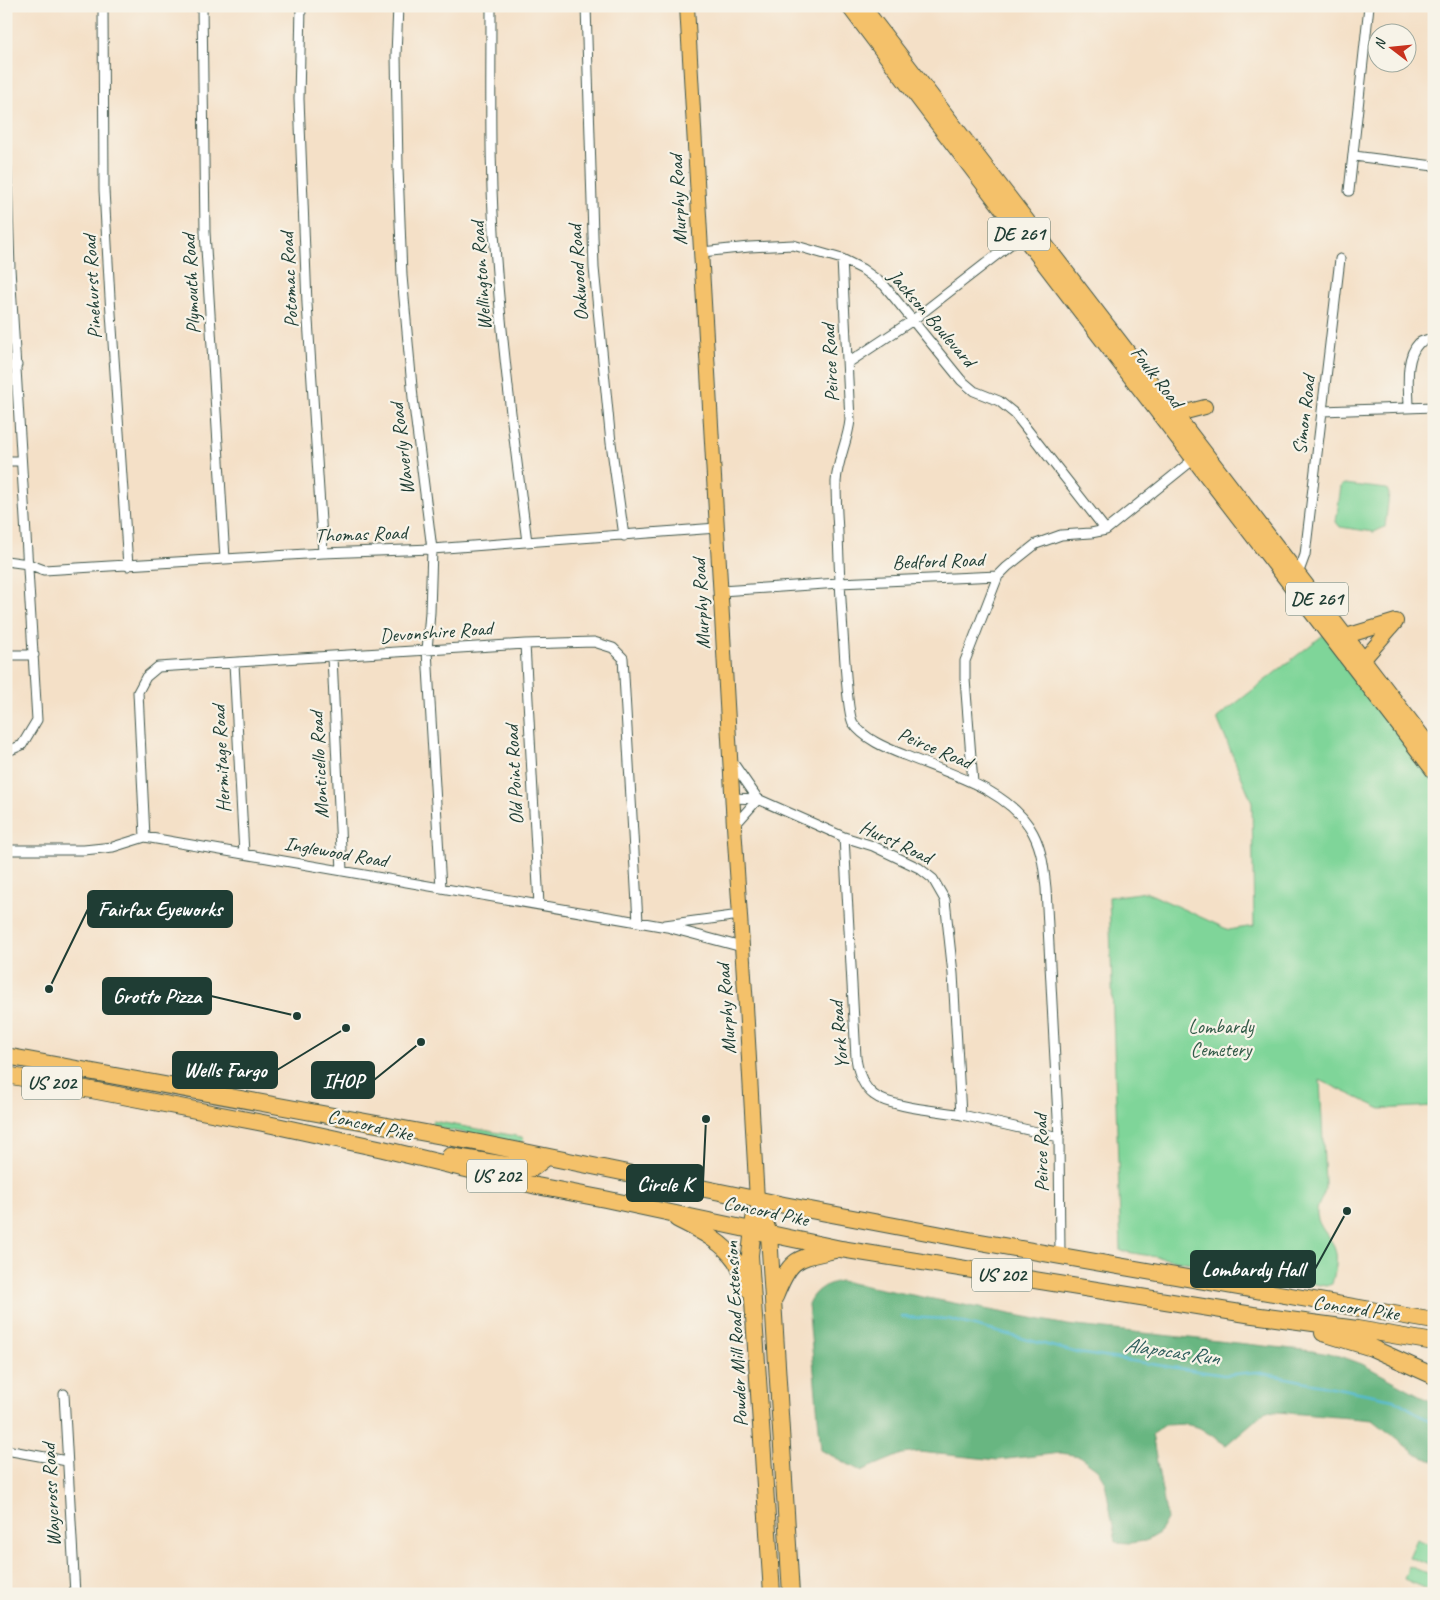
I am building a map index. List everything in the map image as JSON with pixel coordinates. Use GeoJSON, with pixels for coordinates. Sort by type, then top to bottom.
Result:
{"type":"FeatureCollection","features":[{"type":"Feature","properties":{"kind":"highway","name":"Concord Pike"},"geometry":{"type":"LineString","coordinates":[[6,1056],[404,1129],[757,1200],[969,1240],[1434,1320]]}},
{"type":"Feature","properties":{"kind":"highway","name":"Concord Pike"},"geometry":{"type":"LineString","coordinates":[[6,1075],[229,1116],[383,1149],[537,1186],[841,1249],[1253,1316],[1357,1329],[1434,1342]]}},
{"type":"Feature","properties":{"kind":"highway"},"geometry":{"type":"LineString","coordinates":[[383,1149],[468,1158],[527,1168],[533,1168],[546,1157]]}},
{"type":"Feature","properties":{"kind":"highway","name":"Powder Mill Road Extension"},"geometry":{"type":"LineString","coordinates":[[757,1200],[750,1255],[772,1594]]}},
{"type":"Feature","properties":{"kind":"highway","name":"Powder Mill Road Extension"},"geometry":{"type":"LineString","coordinates":[[757,1200],[769,1234],[791,1594]]}},
{"type":"Feature","properties":{"kind":"highway"},"geometry":{"type":"LineString","coordinates":[[662,1211],[702,1232],[721,1245],[738,1265],[753,1301]]}},
{"type":"Feature","properties":{"kind":"highway"},"geometry":{"type":"LineString","coordinates":[[773,1301],[781,1282],[792,1264],[805,1256],[841,1249]]}},
{"type":"Feature","properties":{"kind":"highway"},"geometry":{"type":"LineString","coordinates":[[1253,1316],[1349,1340],[1372,1348],[1434,1376]]}},
{"type":"Feature","properties":{"kind":"main road","name":"Murphy Road"},"geometry":{"type":"LineString","coordinates":[[687,6],[757,1200]]}},
{"type":"Feature","properties":{"kind":"main road","name":"Foulk Road"},"geometry":{"type":"LineString","coordinates":[[848,6],[1021,236],[1298,574],[1364,659],[1434,772]]}},
{"type":"Feature","properties":{"kind":"main road","name":"Foulk Road"},"geometry":{"type":"LineString","coordinates":[[863,6],[1174,413],[1198,453],[1402,720],[1434,751]]}},
{"type":"Feature","properties":{"kind":"main road"},"geometry":{"type":"LineString","coordinates":[[1174,413],[1182,413],[1205,407]]}},
{"type":"Feature","properties":{"kind":"main road"},"geometry":{"type":"LineString","coordinates":[[1346,636],[1396,621],[1364,659]]}},
{"type":"Feature","properties":{"kind":"street","name":"Pinehurst Road"},"geometry":{"type":"LineString","coordinates":[[103,6],[104,190],[128,566]]}},
{"type":"Feature","properties":{"kind":"street","name":"Plymouth Road"},"geometry":{"type":"LineString","coordinates":[[202,6],[205,232],[225,559]]}},
{"type":"Feature","properties":{"kind":"street","name":"Potomac Road"},"geometry":{"type":"LineString","coordinates":[[301,6],[300,118],[308,304],[324,553]]}},
{"type":"Feature","properties":{"kind":"street","name":"Waverly Road"},"geometry":{"type":"LineString","coordinates":[[398,6],[396,64],[402,276],[413,398],[432,549],[427,651],[441,888]]}},
{"type":"Feature","properties":{"kind":"street","name":"Wellington Road"},"geometry":{"type":"LineString","coordinates":[[491,6],[492,165],[496,259],[508,399],[527,542]]}},
{"type":"Feature","properties":{"kind":"street","name":"Oakwood Road"},"geometry":{"type":"LineString","coordinates":[[586,6],[594,268],[611,443],[624,536]]}},
{"type":"Feature","properties":{"kind":"street"},"geometry":{"type":"LineString","coordinates":[[1348,191],[1354,156],[1370,6]]}},
{"type":"Feature","properties":{"kind":"street"},"geometry":{"type":"LineString","coordinates":[[6,149],[8,268],[17,366],[37,720],[22,745],[6,752]]}},
{"type":"Feature","properties":{"kind":"street"},"geometry":{"type":"LineString","coordinates":[[1354,156],[1434,166]]}},
{"type":"Feature","properties":{"kind":"street"},"geometry":{"type":"LineString","coordinates":[[848,363],[912,320],[1021,236]]}},
{"type":"Feature","properties":{"kind":"street","name":"Jackson Boulevard"},"geometry":{"type":"LineString","coordinates":[[702,252],[794,245],[842,259],[862,269],[884,285],[961,380],[974,390],[1000,400],[1015,414],[1106,530]]}},
{"type":"Feature","properties":{"kind":"street","name":"Peirce Road"},"geometry":{"type":"LineString","coordinates":[[842,259],[850,425],[836,480],[840,583],[847,687],[852,721],[864,734],[892,750],[973,783],[997,795],[1019,812],[1033,834],[1042,858],[1046,888],[1059,1137],[1060,1256]]}},
{"type":"Feature","properties":{"kind":"street","name":"Simon Road"},"geometry":{"type":"LineString","coordinates":[[1298,574],[1305,555],[1340,259]]}},
{"type":"Feature","properties":{"kind":"street"},"geometry":{"type":"LineString","coordinates":[[1409,408],[1410,365],[1413,352],[1420,342],[1434,338]]}},
{"type":"Feature","properties":{"kind":"street"},"geometry":{"type":"LineString","coordinates":[[6,366],[17,366]]}},
{"type":"Feature","properties":{"kind":"street"},"geometry":{"type":"LineString","coordinates":[[1322,411],[1434,408]]}},
{"type":"Feature","properties":{"kind":"street","name":"Bedford Road"},"geometry":{"type":"LineString","coordinates":[[721,591],[840,583],[998,576],[1036,544],[1061,535],[1091,534],[1106,530],[1198,453]]}},
{"type":"Feature","properties":{"kind":"street"},"geometry":{"type":"LineString","coordinates":[[6,461],[21,461]]}},
{"type":"Feature","properties":{"kind":"street","name":"Thomas Road"},"geometry":{"type":"LineString","coordinates":[[6,561],[28,564],[44,570],[324,553],[432,549],[717,528]]}},
{"type":"Feature","properties":{"kind":"street"},"geometry":{"type":"LineString","coordinates":[[973,783],[964,661],[998,576]]}},
{"type":"Feature","properties":{"kind":"street","name":"Devonshire Road"},"geometry":{"type":"LineString","coordinates":[[145,837],[138,692],[146,677],[158,667],[525,644],[594,642],[613,648],[623,658],[638,922]]}},
{"type":"Feature","properties":{"kind":"street","name":"Old Point Road"},"geometry":{"type":"LineString","coordinates":[[525,644],[539,905]]}},
{"type":"Feature","properties":{"kind":"street"},"geometry":{"type":"LineString","coordinates":[[6,655],[34,655]]}},
{"type":"Feature","properties":{"kind":"street","name":"Monticello Road"},"geometry":{"type":"LineString","coordinates":[[332,657],[342,871]]}},
{"type":"Feature","properties":{"kind":"street","name":"Hermitage Road"},"geometry":{"type":"LineString","coordinates":[[234,662],[244,854]]}},
{"type":"Feature","properties":{"kind":"street"},"geometry":{"type":"LineString","coordinates":[[730,760],[758,799],[734,826]]}},
{"type":"Feature","properties":{"kind":"street","name":"Hurst Road"},"geometry":{"type":"LineString","coordinates":[[732,798],[758,799],[844,837],[873,846],[920,868],[933,879],[945,900],[953,974],[962,1115]]}},
{"type":"Feature","properties":{"kind":"street","name":"Inglewood Road"},"geometry":{"type":"LineString","coordinates":[[6,850],[84,850],[113,847],[145,837],[660,926],[742,947]]}},
{"type":"Feature","properties":{"kind":"street","name":"York Road"},"geometry":{"type":"LineString","coordinates":[[844,837],[856,1058],[861,1077],[872,1094],[884,1101],[962,1115],[1059,1137]]}},
{"type":"Feature","properties":{"kind":"street","name":"Inglewood Road"},"geometry":{"type":"LineString","coordinates":[[660,926],[740,915]]}},
{"type":"Feature","properties":{"kind":"street","name":"Waycross Road"},"geometry":{"type":"LineString","coordinates":[[64,1394],[74,1594]]}},
{"type":"Feature","properties":{"kind":"street"},"geometry":{"type":"LineString","coordinates":[[6,1450],[67,1461]]}},
{"type":"Feature","properties":{"kind":"green space"},"geometry":{"type":"Polygon","coordinates":[[[1344,484],[1387,489],[1389,494],[1385,527],[1374,532],[1340,527],[1336,522],[1341,486],[1344,484]]]}},
{"type":"Feature","properties":{"kind":"green space","name":"Lombardy Cemetery"},"geometry":{"type":"Polygon","coordinates":[[[1327,632],[1434,772],[1434,1106],[1381,1109],[1320,1080],[1325,1185],[1324,1193],[1317,1209],[1317,1215],[1318,1220],[1334,1246],[1336,1255],[1332,1284],[1326,1286],[1121,1251],[1109,897],[1146,892],[1229,930],[1254,926],[1252,802],[1217,718],[1327,632]]]}},
{"type":"Feature","properties":{"kind":"green space"},"geometry":{"type":"Polygon","coordinates":[[[433,1121],[522,1137],[524,1140],[521,1143],[433,1127],[431,1123],[433,1121]]]}},
{"type":"Feature","properties":{"kind":"green space"},"geometry":{"type":"Polygon","coordinates":[[[840,1281],[1067,1325],[1312,1351],[1340,1356],[1362,1364],[1434,1403],[1434,1461],[1417,1455],[1373,1420],[1266,1411],[1226,1445],[1200,1428],[1185,1424],[1165,1425],[1152,1434],[1167,1519],[1159,1533],[1145,1541],[1130,1543],[1116,1542],[1105,1482],[1097,1469],[1079,1456],[1061,1453],[998,1460],[919,1452],[902,1454],[861,1471],[821,1450],[808,1304],[813,1295],[821,1288],[840,1281]]]}},
{"type":"Feature","properties":{"kind":"green space"},"geometry":{"type":"Polygon","coordinates":[[[1417,1539],[1434,1546],[1434,1567],[1409,1557],[1417,1539]]]}},
{"type":"Feature","properties":{"kind":"green space"},"geometry":{"type":"Polygon","coordinates":[[[1409,1566],[1434,1576],[1432,1591],[1404,1579],[1409,1566]]]}},
{"type":"Feature","properties":{"kind":"waterway","name":"Alapocas Run"},"geometry":{"type":"LineString","coordinates":[[902,1317],[948,1319],[1078,1353],[1224,1375],[1256,1372],[1393,1399],[1434,1423]]}},
{"type":"Feature","properties":{"kind":"place","name":"Fairfax Eyeworks"},"geometry":{"type":"Point","coordinates":[49,989]}},
{"type":"Feature","properties":{"kind":"place","name":"Grotto Pizza"},"geometry":{"type":"Point","coordinates":[297,1016]}},
{"type":"Feature","properties":{"kind":"place","name":"Wells Fargo"},"geometry":{"type":"Point","coordinates":[346,1028]}},
{"type":"Feature","properties":{"kind":"place","name":"IHOP"},"geometry":{"type":"Point","coordinates":[421,1042]}},
{"type":"Feature","properties":{"kind":"place","name":"Circle K"},"geometry":{"type":"Point","coordinates":[706,1119]}},
{"type":"Feature","properties":{"kind":"place","name":"Lombardy Hall"},"geometry":{"type":"Point","coordinates":[1347,1211]}}]}
